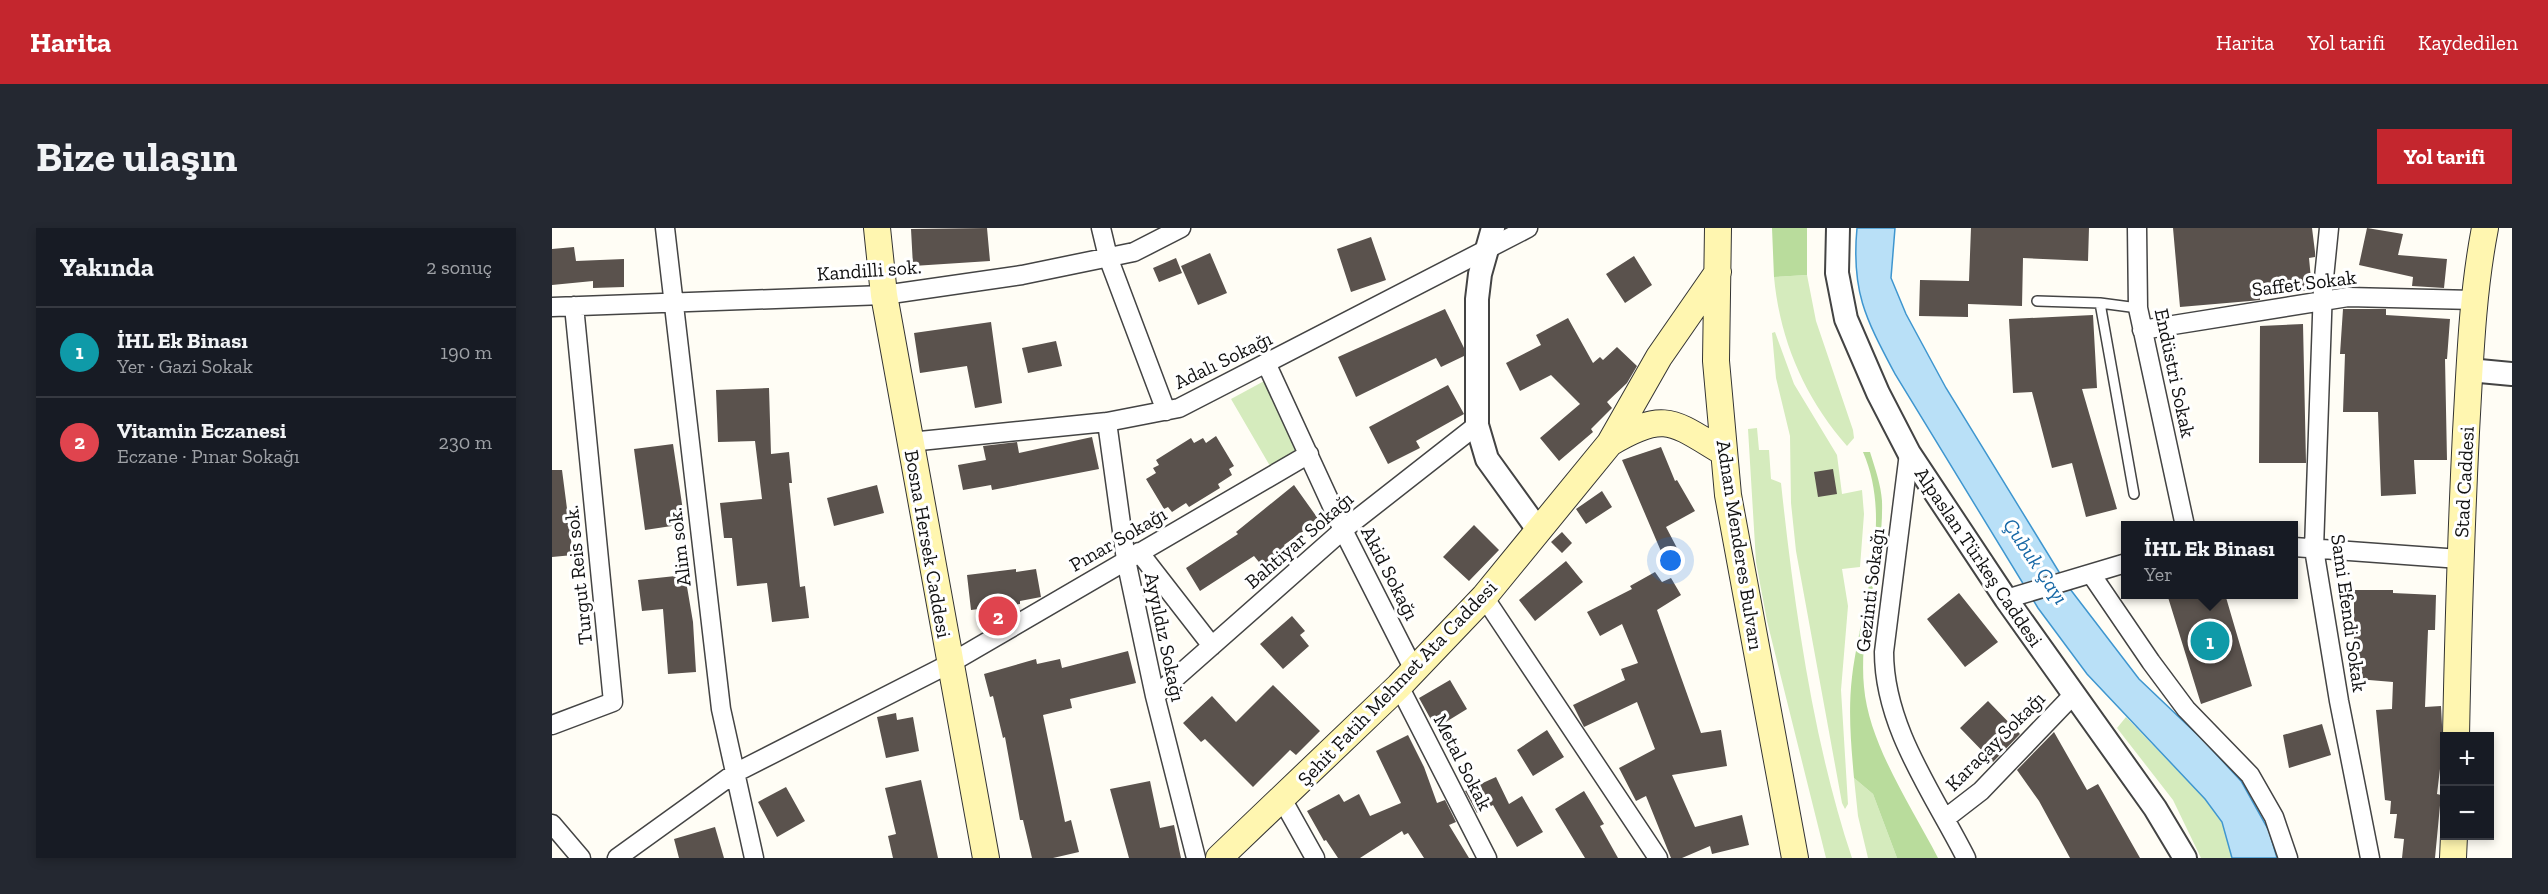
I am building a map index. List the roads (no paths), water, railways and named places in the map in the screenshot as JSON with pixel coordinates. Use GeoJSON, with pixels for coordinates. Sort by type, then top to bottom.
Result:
{"type":"FeatureCollection","features":[{"type":"Feature","properties":{"kind":"main road","name":"Bosna Hersek Caddesi"},"geometry":{"type":"LineString","coordinates":[[877,228],[884,295],[986,858]]}},
{"type":"Feature","properties":{"kind":"main road","name":"Adnan Menderes Bulvarı"},"geometry":{"type":"LineString","coordinates":[[1718,228],[1716,361],[1723,452],[1741,566],[1795,858]]}},
{"type":"Feature","properties":{"kind":"main road","name":"Stad Caddesi"},"geometry":{"type":"LineString","coordinates":[[2456,732],[2460,559],[2469,370],[2474,300],[2485,228]]}},
{"type":"Feature","properties":{"kind":"main road","name":"Şehit Fatih Mehmet Ata Caddesi"},"geometry":{"type":"LineString","coordinates":[[1219,858],[1407,678],[1484,597],[1610,442],[1659,357],[1718,272]]}},
{"type":"Feature","properties":{"kind":"main road","name":"Şehit Fatih Mehmet Ata Caddesi"},"geometry":{"type":"LineString","coordinates":[[1610,442],[1649,423],[1674,423],[1723,452]]}},
{"type":"Feature","properties":{"kind":"main road"},"geometry":{"type":"LineString","coordinates":[[2453,858],[2454,840]]}},
{"type":"Feature","properties":{"kind":"street","name":"Alim sok."},"geometry":{"type":"LineString","coordinates":[[665,228],[676,302],[720,697],[754,858]]}},
{"type":"Feature","properties":{"kind":"street"},"geometry":{"type":"LineString","coordinates":[[1101,228],[1108,257],[1166,411]]}},
{"type":"Feature","properties":{"kind":"street","name":"Kandilli sok."},"geometry":{"type":"LineString","coordinates":[[552,307],[884,295],[1022,275],[1134,252],[1181,228]]}},
{"type":"Feature","properties":{"kind":"street","name":"Adalı Sokağı"},"geometry":{"type":"LineString","coordinates":[[910,442],[1107,422],[1166,411],[1192,402],[1266,365],[1491,238],[1528,228]]}},
{"type":"Feature","properties":{"kind":"street","name":"Alpaslan Türkeş Caddesi"},"geometry":{"type":"LineString","coordinates":[[1838,228],[1837,273],[1846,320],[1878,393],[1909,453],[2016,596],[2074,694],[2155,808],[2185,858]]}},
{"type":"Feature","properties":{"kind":"street","name":"Endüstri Sokak"},"geometry":{"type":"LineString","coordinates":[[2137,228],[2138,308],[2184,521]]}},
{"type":"Feature","properties":{"kind":"street","name":"Sami Efendi Sokak"},"geometry":{"type":"LineString","coordinates":[[2330,228],[2324,300],[2314,549],[2339,701],[2370,858]]}},
{"type":"Feature","properties":{"kind":"street"},"geometry":{"type":"LineString","coordinates":[[1491,238],[1480,274],[1475,326],[1477,424],[1487,459],[1539,531]]}},
{"type":"Feature","properties":{"kind":"street","name":"Saffet Sokak"},"geometry":{"type":"LineString","coordinates":[[2142,330],[2348,297],[2474,300]]}},
{"type":"Feature","properties":{"kind":"street","name":"Turgut Reis sok."},"geometry":{"type":"LineString","coordinates":[[552,725],[614,702],[574,306]]}},
{"type":"Feature","properties":{"kind":"street","name":"Akid Sokağı"},"geometry":{"type":"LineString","coordinates":[[1266,365],[1309,454],[1407,678]]}},
{"type":"Feature","properties":{"kind":"street"},"geometry":{"type":"LineString","coordinates":[[2469,370],[2512,374]]}},
{"type":"Feature","properties":{"kind":"street","name":"Ayyıldız Sokağı"},"geometry":{"type":"LineString","coordinates":[[1107,422],[1155,696],[1196,858]]}},
{"type":"Feature","properties":{"kind":"street","name":"Bahtiyar Sokağı"},"geometry":{"type":"LineString","coordinates":[[1155,696],[1343,530],[1477,424]]}},
{"type":"Feature","properties":{"kind":"street","name":"Gezinti Sokağı"},"geometry":{"type":"LineString","coordinates":[[1909,453],[1884,652],[1884,674],[1898,726],[1966,858]]}},
{"type":"Feature","properties":{"kind":"street","name":"Pınar Sokağı"},"geometry":{"type":"LineString","coordinates":[[617,858],[735,773],[950,664],[1309,454]]}},
{"type":"Feature","properties":{"kind":"street"},"geometry":{"type":"LineString","coordinates":[[2298,547],[2460,559]]}},
{"type":"Feature","properties":{"kind":"street"},"geometry":{"type":"LineString","coordinates":[[1132,556],[1212,646]]}},
{"type":"Feature","properties":{"kind":"street"},"geometry":{"type":"LineString","coordinates":[[2016,596],[2121,565]]}},
{"type":"Feature","properties":{"kind":"street"},"geometry":{"type":"LineString","coordinates":[[2091,574],[2186,709],[2250,776],[2274,817],[2288,858]]}},
{"type":"Feature","properties":{"kind":"street"},"geometry":{"type":"LineString","coordinates":[[1484,597],[1658,858]]}},
{"type":"Feature","properties":{"kind":"street","name":"Metal Sokak"},"geometry":{"type":"LineString","coordinates":[[1407,678],[1487,858]]}},
{"type":"Feature","properties":{"kind":"street","name":"Karaçay Sokağı"},"geometry":{"type":"LineString","coordinates":[[1946,818],[1981,791],[2074,694]]}},
{"type":"Feature","properties":{"kind":"street"},"geometry":{"type":"LineString","coordinates":[[1282,799],[1315,858]]}},
{"type":"Feature","properties":{"kind":"street"},"geometry":{"type":"LineString","coordinates":[[552,824],[581,858]]}},
{"type":"Feature","properties":{"kind":"lane"},"geometry":{"type":"LineString","coordinates":[[2037,301],[2100,303],[2138,308]]}},
{"type":"Feature","properties":{"kind":"lane"},"geometry":{"type":"LineString","coordinates":[[2100,303],[2134,494]]}},
{"type":"Feature","properties":{"kind":"water","name":"Çubuk Çayı"},"geometry":{"type":"Polygon","coordinates":[[[1857,228],[1895,228],[1891,278],[1906,314],[1946,388],[2067,585],[2139,679],[2202,739],[2241,781],[2269,831],[2277,858],[2232,858],[2222,822],[2205,799],[2087,674],[2038,608],[1895,374],[1876,337],[1859,288],[1856,270],[1857,228]]]}},
{"type":"Feature","properties":{"kind":"place","name":"Vitamin Eczanesi"},"geometry":{"type":"Point","coordinates":[998,616]}},
{"type":"Feature","properties":{"kind":"place","name":"İHL Ek Binası"},"geometry":{"type":"Point","coordinates":[2210,641]}}]}
